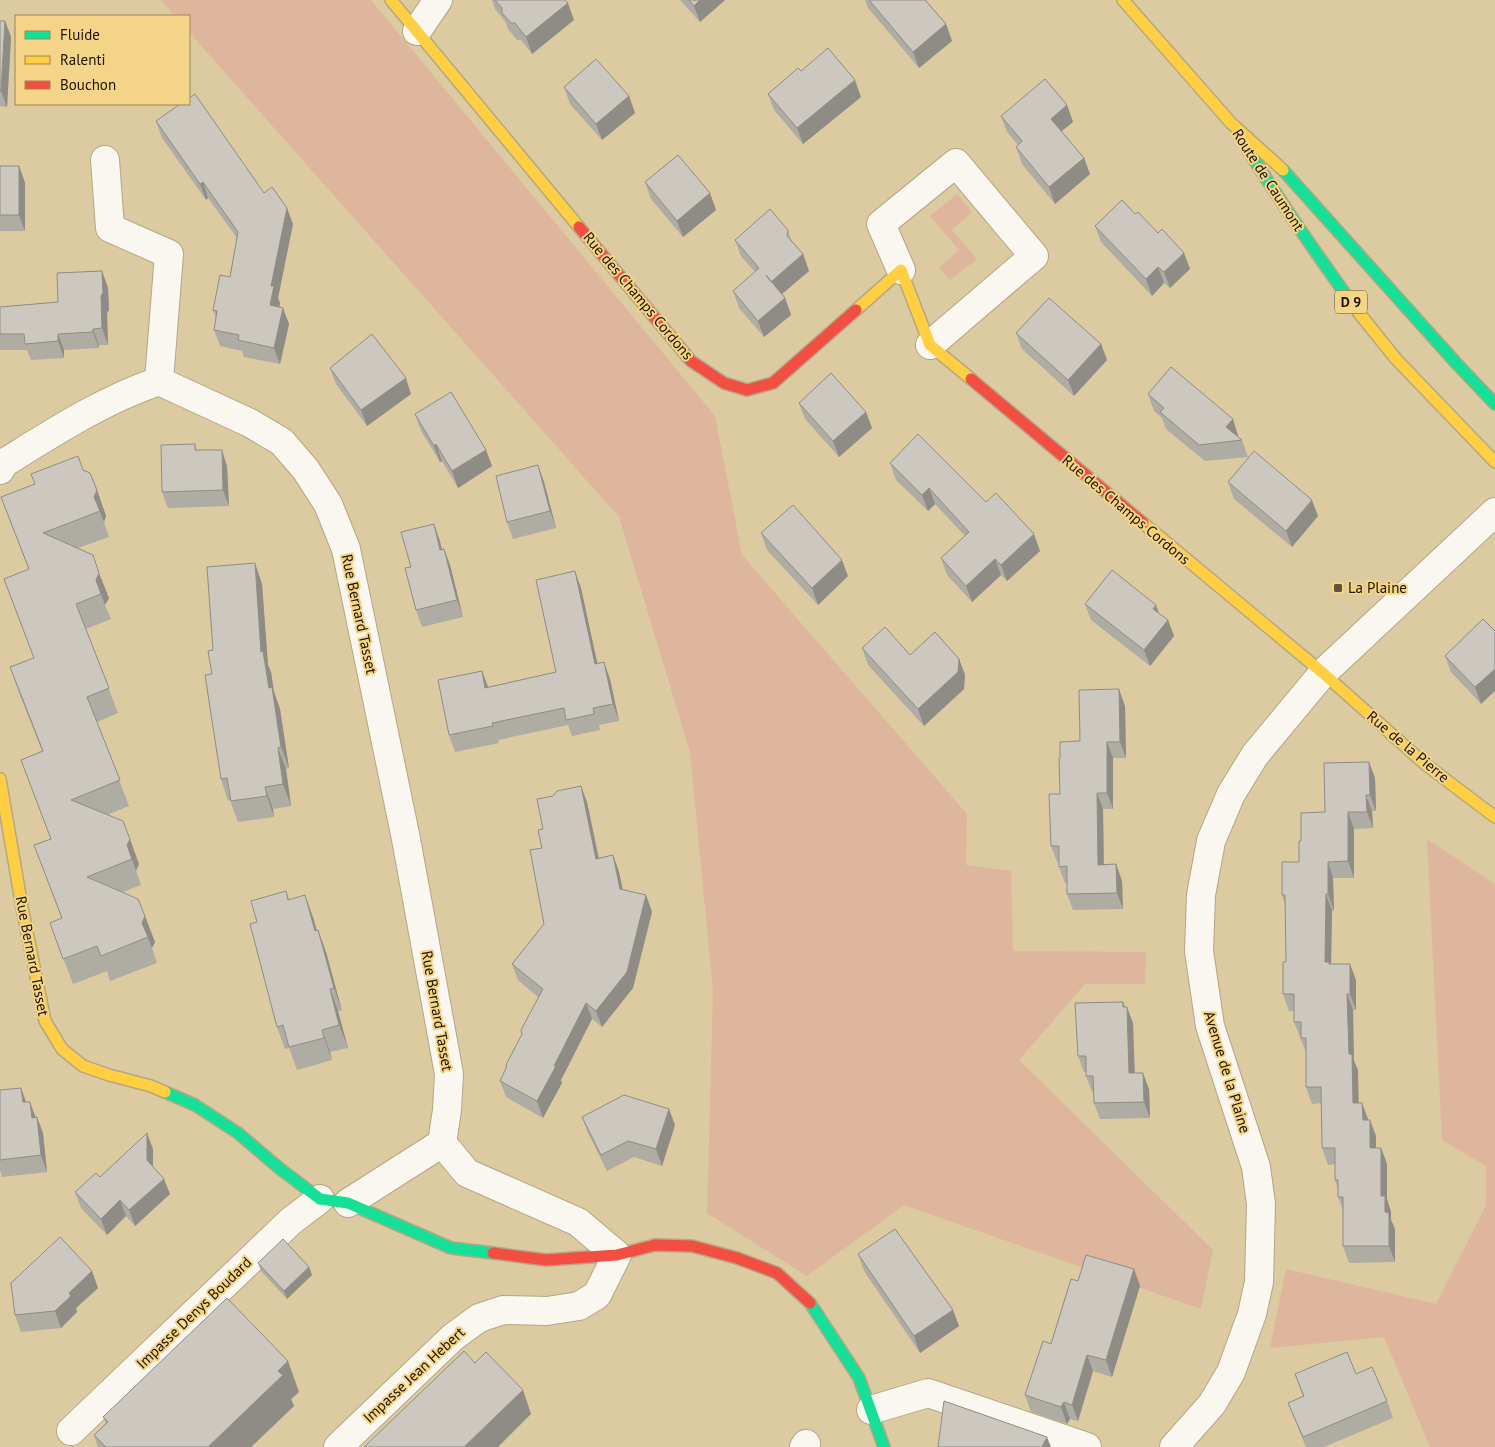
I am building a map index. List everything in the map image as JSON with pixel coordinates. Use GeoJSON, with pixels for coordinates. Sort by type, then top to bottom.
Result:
{"type":"FeatureCollection","features":[{"type":"Feature","properties":{"kind":"street","name":"Rue des Champs Cordons"},"geometry":{"type":"LineString","coordinates":[[391,0],[691,361],[724,382],[747,390],[774,383],[900,270]]}},
{"type":"Feature","properties":{"kind":"street"},"geometry":{"type":"LineString","coordinates":[[417,31],[438,0]]}},
{"type":"Feature","properties":{"kind":"street","name":"D 9"},"geometry":{"type":"LineString","coordinates":[[1122,0],[1232,123]]}},
{"type":"Feature","properties":{"kind":"street","name":"Route de Caumont"},"geometry":{"type":"LineString","coordinates":[[1232,123],[1290,176],[1457,364],[1495,404]]}},
{"type":"Feature","properties":{"kind":"street","name":"Route de Caumont"},"geometry":{"type":"LineString","coordinates":[[1232,123],[1271,187],[1360,314],[1396,359],[1495,462]]}},
{"type":"Feature","properties":{"kind":"street"},"geometry":{"type":"LineString","coordinates":[[0,470],[4,463],[68,423],[134,390],[159,382],[170,254],[110,228],[105,160]]}},
{"type":"Feature","properties":{"kind":"street","name":"Rue des Champs Cordons"},"geometry":{"type":"LineString","coordinates":[[930,345],[1034,256],[956,163],[881,224],[930,345],[1323,673]]}},
{"type":"Feature","properties":{"kind":"street","name":"Rue Bernard Tasset"},"geometry":{"type":"LineString","coordinates":[[159,382],[250,423],[282,442],[306,470],[328,504],[346,549],[406,840],[449,1074],[447,1110],[442,1143]]}},
{"type":"Feature","properties":{"kind":"street","name":"Avenue de la Plaine"},"geometry":{"type":"LineString","coordinates":[[1174,1447],[1212,1404],[1231,1372],[1252,1314],[1259,1282],[1262,1204],[1256,1167],[1210,1026],[1199,951],[1201,895],[1211,841],[1230,794],[1255,755],[1323,673],[1495,512]]}},
{"type":"Feature","properties":{"kind":"street","name":"Rue de la Pierre"},"geometry":{"type":"LineString","coordinates":[[1323,673],[1424,764],[1495,817]]}},
{"type":"Feature","properties":{"kind":"street","name":"Rue Bernard Tasset"},"geometry":{"type":"LineString","coordinates":[[0,779],[22,907],[45,1021],[62,1050],[83,1066],[151,1086],[195,1105],[238,1133],[279,1168],[320,1198],[348,1203],[451,1248],[546,1260],[617,1254],[655,1244],[692,1246],[737,1258],[777,1273],[812,1305],[859,1378],[884,1447]]}},
{"type":"Feature","properties":{"kind":"street"},"geometry":{"type":"LineString","coordinates":[[348,1203],[442,1143],[467,1173],[578,1222],[617,1254]]}},
{"type":"Feature","properties":{"kind":"street","name":"Impasse Denys Boudard"},"geometry":{"type":"LineString","coordinates":[[71,1431],[291,1220],[320,1198]]}},
{"type":"Feature","properties":{"kind":"street","name":"Impasse Jean Hebert"},"geometry":{"type":"LineString","coordinates":[[338,1447],[453,1337],[479,1318],[503,1310],[547,1311],[579,1306],[597,1295],[617,1254]]}},
{"type":"Feature","properties":{"kind":"street"},"geometry":{"type":"LineString","coordinates":[[870,1410],[928,1393],[1087,1447]]}},
{"type":"Feature","properties":{"kind":"shaded area"},"geometry":{"type":"Polygon","coordinates":[[[161,0],[371,0],[715,416],[742,555],[967,814],[966,865],[1011,871],[1013,951],[1146,952],[1145,984],[1085,984],[1019,1060],[1213,1250],[1201,1309],[904,1205],[807,1276],[707,1213],[713,991],[690,752],[619,517],[190,33],[190,15],[174,15],[161,0]]]}},
{"type":"Feature","properties":{"kind":"shaded area"},"geometry":{"type":"Polygon","coordinates":[[[957,194],[972,212],[952,230],[977,259],[950,280],[939,268],[959,250],[930,216],[957,194]]]}},
{"type":"Feature","properties":{"kind":"shaded area"},"geometry":{"type":"Polygon","coordinates":[[[1427,839],[1495,884],[1495,1447],[1430,1447],[1384,1337],[1270,1348],[1286,1269],[1436,1304],[1486,1205],[1486,1166],[1442,1140],[1427,839]]]}},
{"type":"Feature","properties":{"kind":"building"},"geometry":{"type":"Polygon","coordinates":[[[495,0],[565,0],[568,3],[526,37],[515,23],[511,23],[502,13],[502,8],[495,0]]]}},
{"type":"Feature","properties":{"kind":"building"},"geometry":{"type":"Polygon","coordinates":[[[689,0],[700,0],[694,6],[689,0]]]}},
{"type":"Feature","properties":{"kind":"building"},"geometry":{"type":"Polygon","coordinates":[[[869,0],[925,0],[946,24],[913,52],[869,0]]]}},
{"type":"Feature","properties":{"kind":"building"},"geometry":{"type":"Polygon","coordinates":[[[0,21],[5,21],[1,91],[0,91],[0,21]]]}},
{"type":"Feature","properties":{"kind":"building"},"geometry":{"type":"Polygon","coordinates":[[[828,48],[855,80],[797,128],[768,94],[798,68],[801,71],[828,48]]]}},
{"type":"Feature","properties":{"kind":"building"},"geometry":{"type":"Polygon","coordinates":[[[596,59],[629,96],[596,124],[564,87],[596,59]]]}},
{"type":"Feature","properties":{"kind":"building"},"geometry":{"type":"Polygon","coordinates":[[[1045,79],[1067,105],[1051,119],[1084,158],[1049,187],[1016,147],[1022,141],[1001,116],[1045,79]]]}},
{"type":"Feature","properties":{"kind":"building"},"geometry":{"type":"Polygon","coordinates":[[[195,94],[264,193],[272,187],[287,208],[271,286],[274,286],[270,305],[283,308],[274,348],[238,340],[239,335],[214,330],[217,311],[213,310],[220,275],[230,277],[238,232],[203,182],[200,184],[156,121],[179,105],[190,105],[190,97],[195,94]]]}},
{"type":"Feature","properties":{"kind":"building"},"geometry":{"type":"Polygon","coordinates":[[[678,155],[710,193],[677,221],[645,182],[678,155]]]}},
{"type":"Feature","properties":{"kind":"building"},"geometry":{"type":"Polygon","coordinates":[[[0,166],[19,166],[19,215],[0,215],[0,166]]]}},
{"type":"Feature","properties":{"kind":"building"},"geometry":{"type":"Polygon","coordinates":[[[1122,200],[1135,214],[1138,212],[1158,233],[1162,229],[1184,253],[1164,272],[1158,267],[1146,279],[1095,226],[1122,200]]]}},
{"type":"Feature","properties":{"kind":"building"},"geometry":{"type":"Polygon","coordinates":[[[770,209],[788,230],[787,236],[803,254],[771,282],[785,298],[758,321],[733,291],[759,268],[735,240],[770,209]]]}},
{"type":"Feature","properties":{"kind":"building"},"geometry":{"type":"Polygon","coordinates":[[[102,271],[102,328],[93,329],[93,332],[58,334],[58,341],[25,344],[24,334],[0,334],[0,307],[58,302],[57,273],[102,271]]]}},
{"type":"Feature","properties":{"kind":"building"},"geometry":{"type":"Polygon","coordinates":[[[1049,298],[1101,344],[1068,380],[1016,333],[1049,298]]]}},
{"type":"Feature","properties":{"kind":"building"},"geometry":{"type":"Polygon","coordinates":[[[372,334],[406,378],[361,410],[330,368],[372,334]]]}},
{"type":"Feature","properties":{"kind":"building"},"geometry":{"type":"Polygon","coordinates":[[[1171,367],[1233,419],[1226,427],[1242,440],[1199,445],[1160,412],[1164,408],[1148,394],[1171,367]]]}},
{"type":"Feature","properties":{"kind":"building"},"geometry":{"type":"Polygon","coordinates":[[[831,373],[866,412],[833,441],[799,403],[831,373]]]}},
{"type":"Feature","properties":{"kind":"building"},"geometry":{"type":"Polygon","coordinates":[[[451,392],[486,450],[452,471],[415,414],[451,392]]]}},
{"type":"Feature","properties":{"kind":"building"},"geometry":{"type":"Polygon","coordinates":[[[918,434],[986,502],[996,493],[1034,534],[1001,565],[995,559],[966,586],[941,558],[969,532],[929,488],[922,495],[890,463],[918,434]]]}},
{"type":"Feature","properties":{"kind":"building"},"geometry":{"type":"Polygon","coordinates":[[[195,444],[195,450],[222,450],[223,490],[162,492],[161,445],[195,444]]]}},
{"type":"Feature","properties":{"kind":"building"},"geometry":{"type":"Polygon","coordinates":[[[1254,451],[1312,500],[1286,531],[1228,482],[1254,451]]]}},
{"type":"Feature","properties":{"kind":"building"},"geometry":{"type":"Polygon","coordinates":[[[78,456],[83,470],[90,473],[97,490],[94,497],[100,511],[43,533],[93,555],[99,573],[96,580],[101,594],[76,604],[109,688],[87,697],[120,780],[71,800],[123,821],[130,839],[127,845],[132,859],[87,877],[138,899],[145,916],[142,923],[148,937],[101,956],[97,946],[63,959],[50,923],[62,918],[34,845],[51,839],[21,760],[43,751],[10,667],[34,658],[4,579],[29,569],[1,497],[35,484],[31,474],[78,456]]]}},
{"type":"Feature","properties":{"kind":"building"},"geometry":{"type":"Polygon","coordinates":[[[538,465],[550,511],[507,522],[496,476],[538,465]]]}},
{"type":"Feature","properties":{"kind":"building"},"geometry":{"type":"Polygon","coordinates":[[[793,505],[842,560],[812,588],[761,533],[793,505]]]}},
{"type":"Feature","properties":{"kind":"building"},"geometry":{"type":"Polygon","coordinates":[[[434,524],[440,550],[444,549],[457,600],[416,610],[405,568],[411,567],[401,532],[434,524]]]}},
{"type":"Feature","properties":{"kind":"building"},"geometry":{"type":"Polygon","coordinates":[[[255,563],[261,652],[263,651],[269,688],[272,687],[281,747],[278,748],[283,784],[265,787],[267,796],[231,801],[227,778],[221,779],[205,675],[212,674],[208,651],[213,650],[207,567],[255,563]]]}},
{"type":"Feature","properties":{"kind":"building"},"geometry":{"type":"Polygon","coordinates":[[[1112,570],[1156,605],[1153,609],[1168,620],[1144,650],[1085,604],[1112,570]]]}},
{"type":"Feature","properties":{"kind":"building"},"geometry":{"type":"Polygon","coordinates":[[[575,571],[595,664],[604,662],[613,704],[593,708],[594,714],[566,720],[564,708],[492,723],[493,726],[449,735],[438,680],[482,671],[485,688],[556,672],[536,580],[575,571]]]}},
{"type":"Feature","properties":{"kind":"building"},"geometry":{"type":"Polygon","coordinates":[[[1483,619],[1495,631],[1495,669],[1475,687],[1445,656],[1483,619]]]}},
{"type":"Feature","properties":{"kind":"building"},"geometry":{"type":"Polygon","coordinates":[[[885,627],[910,655],[935,632],[959,659],[958,672],[918,709],[862,648],[885,627]]]}},
{"type":"Feature","properties":{"kind":"building"},"geometry":{"type":"Polygon","coordinates":[[[1119,689],[1120,742],[1107,742],[1107,793],[1097,793],[1098,865],[1116,864],[1117,893],[1067,894],[1067,866],[1059,867],[1059,846],[1051,846],[1049,794],[1060,794],[1060,742],[1080,741],[1079,690],[1119,689]]]}},
{"type":"Feature","properties":{"kind":"building"},"geometry":{"type":"Polygon","coordinates":[[[1369,762],[1370,795],[1366,795],[1367,812],[1348,812],[1348,861],[1328,862],[1325,962],[1329,962],[1329,964],[1350,964],[1350,994],[1347,994],[1349,1054],[1352,1054],[1353,1103],[1362,1103],[1363,1120],[1370,1120],[1370,1148],[1381,1148],[1381,1196],[1385,1196],[1385,1212],[1389,1213],[1389,1246],[1343,1246],[1343,1197],[1338,1197],[1338,1180],[1335,1180],[1335,1148],[1322,1148],[1321,1087],[1306,1087],[1306,1038],[1301,1038],[1301,1022],[1294,1022],[1294,994],[1283,994],[1283,962],[1286,962],[1285,895],[1282,895],[1282,862],[1299,862],[1301,813],[1325,812],[1324,763],[1369,762]]]}},
{"type":"Feature","properties":{"kind":"building"},"geometry":{"type":"Polygon","coordinates":[[[581,786],[596,859],[613,855],[620,889],[646,895],[627,972],[596,1011],[586,1003],[537,1101],[500,1081],[522,1034],[521,1030],[543,989],[512,964],[544,924],[530,850],[542,848],[538,830],[543,829],[537,799],[553,796],[557,791],[581,786]]]}},
{"type":"Feature","properties":{"kind":"building"},"geometry":{"type":"Polygon","coordinates":[[[286,891],[288,900],[305,895],[315,931],[318,930],[334,988],[330,989],[339,1025],[322,1030],[324,1038],[289,1047],[283,1025],[277,1027],[250,924],[257,922],[251,901],[286,891]]]}},
{"type":"Feature","properties":{"kind":"building"},"geometry":{"type":"Polygon","coordinates":[[[1123,1002],[1123,1007],[1127,1007],[1129,1073],[1143,1073],[1144,1102],[1094,1103],[1093,1076],[1086,1076],[1086,1056],[1078,1056],[1075,1003],[1123,1002]]]}},
{"type":"Feature","properties":{"kind":"building"},"geometry":{"type":"Polygon","coordinates":[[[21,1088],[23,1102],[30,1102],[32,1118],[37,1117],[41,1155],[0,1160],[0,1090],[21,1088]]]}},
{"type":"Feature","properties":{"kind":"building"},"geometry":{"type":"Polygon","coordinates":[[[624,1095],[669,1109],[656,1149],[628,1141],[601,1155],[582,1117],[624,1095]]]}},
{"type":"Feature","properties":{"kind":"building"},"geometry":{"type":"Polygon","coordinates":[[[147,1133],[147,1160],[164,1179],[129,1210],[120,1200],[101,1219],[75,1192],[96,1173],[100,1177],[147,1133]]]}},
{"type":"Feature","properties":{"kind":"building"},"geometry":{"type":"Polygon","coordinates":[[[895,1229],[953,1310],[914,1336],[858,1254],[895,1229]]]}},
{"type":"Feature","properties":{"kind":"building"},"geometry":{"type":"Polygon","coordinates":[[[60,1237],[92,1271],[69,1293],[71,1296],[55,1311],[15,1315],[11,1283],[60,1237]]]}},
{"type":"Feature","properties":{"kind":"building"},"geometry":{"type":"Polygon","coordinates":[[[283,1239],[309,1267],[284,1291],[258,1263],[283,1239]]]}},
{"type":"Feature","properties":{"kind":"building"},"geometry":{"type":"Polygon","coordinates":[[[1086,1255],[1134,1269],[1106,1360],[1087,1355],[1072,1405],[1064,1402],[1061,1407],[1025,1395],[1043,1341],[1051,1344],[1071,1279],[1078,1281],[1086,1255]]]}},
{"type":"Feature","properties":{"kind":"building"},"geometry":{"type":"Polygon","coordinates":[[[227,1298],[288,1361],[278,1371],[283,1375],[208,1447],[106,1447],[94,1435],[108,1422],[103,1417],[227,1298]]]}},
{"type":"Feature","properties":{"kind":"building"},"geometry":{"type":"Polygon","coordinates":[[[464,1351],[475,1363],[486,1352],[523,1390],[464,1447],[364,1447],[464,1351]]]}},
{"type":"Feature","properties":{"kind":"building"},"geometry":{"type":"Polygon","coordinates":[[[1347,1352],[1356,1374],[1372,1367],[1387,1401],[1303,1437],[1288,1403],[1304,1396],[1295,1374],[1347,1352]]]}},
{"type":"Feature","properties":{"kind":"building"},"geometry":{"type":"Polygon","coordinates":[[[944,1401],[1047,1437],[1042,1447],[938,1447],[944,1401]]]}},
{"type":"Feature","properties":{"kind":"traffic: fast"},"geometry":{"type":"LineString","coordinates":[[1247,148],[1302,232],[1359,313]]}},
{"type":"Feature","properties":{"kind":"traffic: fast"},"geometry":{"type":"LineString","coordinates":[[1283,170],[1495,404]]}},
{"type":"Feature","properties":{"kind":"traffic: fast"},"geometry":{"type":"LineString","coordinates":[[165,1092],[195,1105],[238,1133],[279,1168],[320,1199],[348,1203],[451,1248],[493,1253]]}},
{"type":"Feature","properties":{"kind":"traffic: fast"},"geometry":{"type":"LineString","coordinates":[[810,1303],[859,1378],[884,1447]]}},
{"type":"Feature","properties":{"kind":"traffic: slow"},"geometry":{"type":"LineString","coordinates":[[391,0],[579,227]]}},
{"type":"Feature","properties":{"kind":"traffic: slow"},"geometry":{"type":"LineString","coordinates":[[1123,0],[1231,123],[1283,170]]}},
{"type":"Feature","properties":{"kind":"traffic: slow"},"geometry":{"type":"LineString","coordinates":[[856,310],[901,270],[930,345],[971,379]]}},
{"type":"Feature","properties":{"kind":"traffic: slow"},"geometry":{"type":"LineString","coordinates":[[1359,313],[1396,359],[1495,462]]}},
{"type":"Feature","properties":{"kind":"traffic: slow"},"geometry":{"type":"LineString","coordinates":[[1143,523],[1323,673],[1425,764],[1495,817]]}},
{"type":"Feature","properties":{"kind":"traffic: slow"},"geometry":{"type":"LineString","coordinates":[[0,779],[22,907],[45,1021],[62,1049],[83,1066],[165,1092]]}},
{"type":"Feature","properties":{"kind":"traffic: jam"},"geometry":{"type":"LineString","coordinates":[[579,227],[691,361],[724,383],[747,390],[773,383],[856,310]]}},
{"type":"Feature","properties":{"kind":"traffic: jam"},"geometry":{"type":"LineString","coordinates":[[971,379],[1143,523]]}},
{"type":"Feature","properties":{"kind":"traffic: jam"},"geometry":{"type":"LineString","coordinates":[[493,1253],[546,1260],[617,1255],[655,1245],[692,1246],[737,1258],[777,1273],[810,1303]]}},
{"type":"Feature","properties":{"kind":"place","name":"La Plaine"},"geometry":{"type":"Point","coordinates":[1338,588]}}]}
